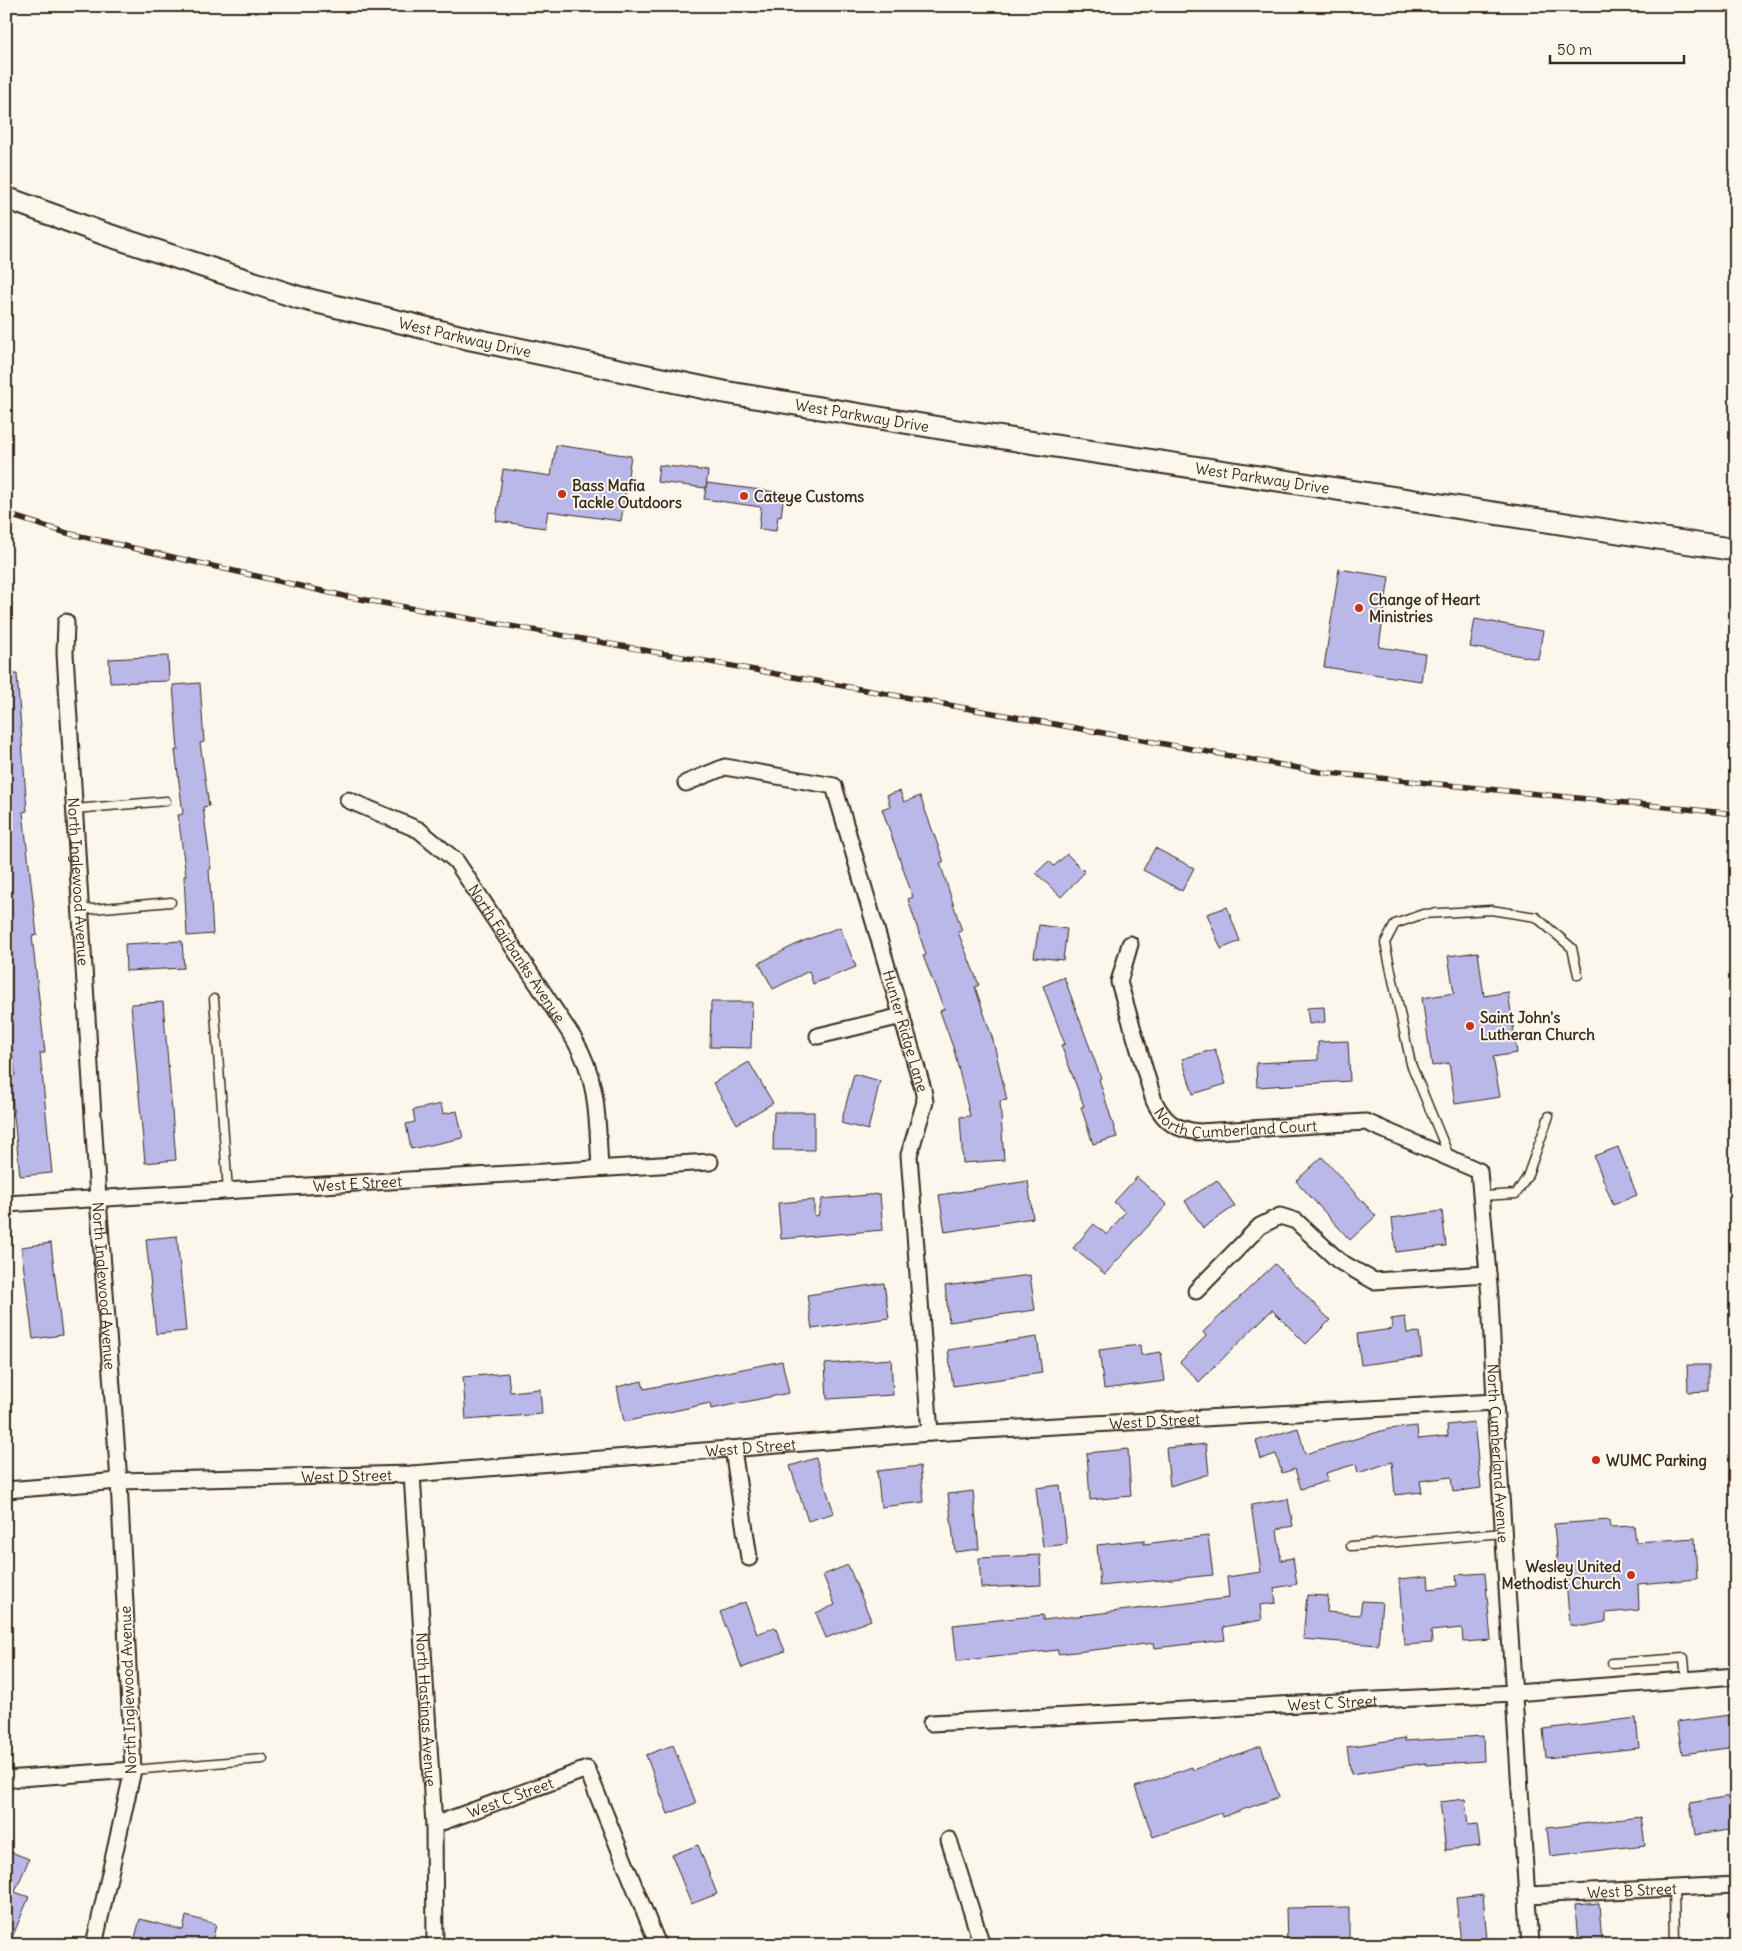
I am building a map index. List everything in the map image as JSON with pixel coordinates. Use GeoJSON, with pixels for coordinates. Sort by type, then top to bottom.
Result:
{"type":"FeatureCollection","features":[{"type":"Feature","properties":{"kind":"main road","name":"West Parkway Drive"},"geometry":{"type":"LineString","coordinates":[[6,198],[102,233],[297,297],[471,339],[724,392],[964,432],[1736,550]]}},
{"type":"Feature","properties":{"kind":"street","name":"North Inglewood Avenue"},"geometry":{"type":"LineString","coordinates":[[66,622],[65,653],[98,1198],[119,1481],[133,1770],[94,1945]]}},
{"type":"Feature","properties":{"kind":"street","name":"Hunter Ridge Lane"},"geometry":{"type":"LineString","coordinates":[[686,783],[725,767],[834,786],[902,1016],[924,1102],[909,1156],[930,1433]]}},
{"type":"Feature","properties":{"kind":"street","name":"North Fairbanks Avenue"},"geometry":{"type":"LineString","coordinates":[[348,800],[419,830],[444,849],[466,875],[574,1039],[589,1066],[596,1097],[600,1168]]}},
{"type":"Feature","properties":{"kind":"street","name":"North Cumberland Court"},"geometry":{"type":"LineString","coordinates":[[1130,944],[1119,982],[1154,1101],[1162,1116],[1169,1123],[1184,1130],[1199,1132],[1366,1122],[1479,1171]]}},
{"type":"Feature","properties":{"kind":"street"},"geometry":{"type":"LineString","coordinates":[[818,1036],[902,1016]]}},
{"type":"Feature","properties":{"kind":"street","name":"West E Street"},"geometry":{"type":"LineString","coordinates":[[6,1204],[710,1162]]}},
{"type":"Feature","properties":{"kind":"street","name":"North Cumberland Avenue"},"geometry":{"type":"LineString","coordinates":[[1479,1171],[1488,1274],[1530,1945]]}},
{"type":"Feature","properties":{"kind":"street"},"geometry":{"type":"LineString","coordinates":[[1196,1291],[1260,1226],[1280,1216],[1296,1221],[1339,1261],[1374,1282],[1488,1274]]}},
{"type":"Feature","properties":{"kind":"street","name":"West D Street"},"geometry":{"type":"LineString","coordinates":[[6,1490],[119,1481],[412,1474],[930,1433],[1495,1402]]}},
{"type":"Feature","properties":{"kind":"street"},"geometry":{"type":"LineString","coordinates":[[733,1448],[748,1558]]}},
{"type":"Feature","properties":{"kind":"street","name":"North Hastings Avenue"},"geometry":{"type":"LineString","coordinates":[[412,1474],[434,1825],[435,1945]]}},
{"type":"Feature","properties":{"kind":"street","name":"West C Street"},"geometry":{"type":"LineString","coordinates":[[931,1723],[1514,1693],[1736,1676]]}},
{"type":"Feature","properties":{"kind":"street","name":"West C Street"},"geometry":{"type":"LineString","coordinates":[[434,1825],[587,1769],[658,1945]]}},
{"type":"Feature","properties":{"kind":"street"},"geometry":{"type":"LineString","coordinates":[[6,1779],[133,1770]]}},
{"type":"Feature","properties":{"kind":"street"},"geometry":{"type":"LineString","coordinates":[[949,1840],[982,1945]]}},
{"type":"Feature","properties":{"kind":"street","name":"West B Street"},"geometry":{"type":"LineString","coordinates":[[1528,1895],[1736,1885]]}},
{"type":"Feature","properties":{"kind":"lane"},"geometry":{"type":"LineString","coordinates":[[75,809],[166,801]]}},
{"type":"Feature","properties":{"kind":"lane"},"geometry":{"type":"LineString","coordinates":[[81,910],[171,902]]}},
{"type":"Feature","properties":{"kind":"lane"},"geometry":{"type":"LineString","coordinates":[[1449,1158],[1411,1064],[1385,943],[1395,924],[1423,914],[1491,910],[1536,917],[1572,948],[1578,975]]}},
{"type":"Feature","properties":{"kind":"lane"},"geometry":{"type":"LineString","coordinates":[[214,999],[228,1191]]}},
{"type":"Feature","properties":{"kind":"lane"},"geometry":{"type":"LineString","coordinates":[[1482,1196],[1516,1194],[1527,1177],[1549,1116]]}},
{"type":"Feature","properties":{"kind":"lane"},"geometry":{"type":"LineString","coordinates":[[1351,1546],[1503,1532]]}},
{"type":"Feature","properties":{"kind":"lane"},"geometry":{"type":"LineString","coordinates":[[1612,1663],[1684,1658],[1686,1680]]}},
{"type":"Feature","properties":{"kind":"lane"},"geometry":{"type":"LineString","coordinates":[[133,1770],[263,1759]]}},
{"type":"Feature","properties":{"kind":"lane"},"geometry":{"type":"LineString","coordinates":[[1674,1888],[1675,1945]]}},
{"type":"Feature","properties":{"kind":"building","name":"Bass Mafia Tackle Outdoors"},"geometry":{"type":"Polygon","coordinates":[[[556,445],[631,456],[621,521],[548,511],[545,528],[496,521],[503,469],[551,476],[556,445]]]}},
{"type":"Feature","properties":{"kind":"building"},"geometry":{"type":"Polygon","coordinates":[[[659,465],[708,471],[706,488],[657,482],[659,465]]]}},
{"type":"Feature","properties":{"kind":"building","name":"Cateye Customs"},"geometry":{"type":"Polygon","coordinates":[[[707,483],[784,493],[781,517],[778,516],[776,531],[759,529],[761,507],[704,499],[707,483]]]}},
{"type":"Feature","properties":{"kind":"building"},"geometry":{"type":"Polygon","coordinates":[[[1339,569],[1389,577],[1379,647],[1425,654],[1421,681],[1324,667],[1339,569]]]}},
{"type":"Feature","properties":{"kind":"building"},"geometry":{"type":"Polygon","coordinates":[[[1475,619],[1543,631],[1538,659],[1470,647],[1475,619]]]}},
{"type":"Feature","properties":{"kind":"building"},"geometry":{"type":"Polygon","coordinates":[[[168,656],[169,681],[110,683],[109,659],[168,656]]]}},
{"type":"Feature","properties":{"kind":"building"},"geometry":{"type":"Polygon","coordinates":[[[6,674],[17,674],[27,811],[23,812],[37,935],[32,936],[45,1053],[40,1053],[52,1173],[20,1176],[10,1076],[15,1075],[6,994],[6,674]]]}},
{"type":"Feature","properties":{"kind":"building"},"geometry":{"type":"Polygon","coordinates":[[[200,683],[204,742],[200,743],[209,806],[203,807],[211,869],[209,869],[213,934],[187,936],[184,876],[186,876],[178,815],[183,814],[175,750],[178,750],[173,685],[200,683]]]}},
{"type":"Feature","properties":{"kind":"building"},"geometry":{"type":"Polygon","coordinates":[[[900,791],[904,802],[920,796],[944,862],[940,863],[962,931],[958,932],[979,985],[975,987],[993,1040],[1007,1100],[1000,1101],[1004,1160],[963,1163],[960,1117],[970,1116],[954,1050],[940,1011],[944,1009],[923,956],[926,955],[908,899],[913,897],[882,809],[890,806],[887,795],[900,791]]]}},
{"type":"Feature","properties":{"kind":"building"},"geometry":{"type":"Polygon","coordinates":[[[1155,848],[1194,868],[1182,891],[1143,870],[1155,848]]]}},
{"type":"Feature","properties":{"kind":"building"},"geometry":{"type":"Polygon","coordinates":[[[1067,854],[1085,872],[1061,897],[1036,873],[1049,861],[1054,866],[1067,854]]]}},
{"type":"Feature","properties":{"kind":"building"},"geometry":{"type":"Polygon","coordinates":[[[1227,907],[1240,941],[1221,949],[1207,914],[1227,907]]]}},
{"type":"Feature","properties":{"kind":"building"},"geometry":{"type":"Polygon","coordinates":[[[1039,925],[1067,929],[1063,960],[1034,957],[1039,925]]]}},
{"type":"Feature","properties":{"kind":"building"},"geometry":{"type":"Polygon","coordinates":[[[840,927],[856,967],[813,984],[809,971],[773,989],[759,963],[801,942],[840,927]]]}},
{"type":"Feature","properties":{"kind":"building"},"geometry":{"type":"Polygon","coordinates":[[[182,941],[184,968],[126,971],[125,944],[182,941]]]}},
{"type":"Feature","properties":{"kind":"building","name":"Saint John's Lutheran Church"},"geometry":{"type":"Polygon","coordinates":[[[1478,952],[1484,996],[1508,992],[1517,1053],[1493,1057],[1500,1097],[1455,1104],[1449,1063],[1432,1066],[1422,998],[1454,993],[1448,956],[1478,952]]]}},
{"type":"Feature","properties":{"kind":"building"},"geometry":{"type":"Polygon","coordinates":[[[1064,977],[1101,1078],[1099,1079],[1117,1137],[1093,1144],[1081,1107],[1084,1106],[1061,1045],[1065,1044],[1043,986],[1064,977]]]}},
{"type":"Feature","properties":{"kind":"building"},"geometry":{"type":"Polygon","coordinates":[[[163,1002],[176,1160],[145,1163],[131,1004],[163,1002]]]}},
{"type":"Feature","properties":{"kind":"building"},"geometry":{"type":"Polygon","coordinates":[[[711,1002],[752,1002],[751,1048],[710,1047],[711,1002]]]}},
{"type":"Feature","properties":{"kind":"building"},"geometry":{"type":"Polygon","coordinates":[[[1324,1007],[1325,1022],[1309,1024],[1307,1008],[1324,1007]]]}},
{"type":"Feature","properties":{"kind":"building"},"geometry":{"type":"Polygon","coordinates":[[[1348,1041],[1350,1081],[1257,1087],[1256,1063],[1318,1060],[1318,1042],[1348,1041]]]}},
{"type":"Feature","properties":{"kind":"building"},"geometry":{"type":"Polygon","coordinates":[[[1215,1049],[1226,1084],[1193,1094],[1182,1059],[1215,1049]]]}},
{"type":"Feature","properties":{"kind":"building"},"geometry":{"type":"Polygon","coordinates":[[[749,1062],[773,1103],[737,1124],[713,1083],[749,1062]]]}},
{"type":"Feature","properties":{"kind":"building"},"geometry":{"type":"Polygon","coordinates":[[[854,1074],[880,1081],[868,1130],[841,1123],[854,1074]]]}},
{"type":"Feature","properties":{"kind":"building"},"geometry":{"type":"Polygon","coordinates":[[[441,1104],[443,1114],[457,1111],[463,1138],[411,1149],[406,1124],[415,1122],[413,1110],[441,1104]]]}},
{"type":"Feature","properties":{"kind":"building"},"geometry":{"type":"Polygon","coordinates":[[[774,1112],[814,1112],[814,1150],[773,1150],[774,1112]]]}},
{"type":"Feature","properties":{"kind":"building"},"geometry":{"type":"Polygon","coordinates":[[[1618,1147],[1637,1195],[1613,1205],[1594,1156],[1618,1147]]]}},
{"type":"Feature","properties":{"kind":"building"},"geometry":{"type":"Polygon","coordinates":[[[1322,1157],[1376,1216],[1350,1240],[1296,1181],[1322,1157]]]}},
{"type":"Feature","properties":{"kind":"building"},"geometry":{"type":"Polygon","coordinates":[[[1137,1177],[1167,1205],[1105,1274],[1073,1248],[1094,1224],[1107,1235],[1125,1212],[1114,1202],[1137,1177]]]}},
{"type":"Feature","properties":{"kind":"building"},"geometry":{"type":"Polygon","coordinates":[[[1217,1180],[1235,1206],[1203,1228],[1185,1201],[1217,1180]]]}},
{"type":"Feature","properties":{"kind":"building"},"geometry":{"type":"Polygon","coordinates":[[[1028,1181],[1033,1218],[945,1232],[939,1195],[1028,1181]]]}},
{"type":"Feature","properties":{"kind":"building"},"geometry":{"type":"Polygon","coordinates":[[[880,1194],[883,1230],[781,1239],[778,1203],[814,1200],[814,1215],[818,1216],[822,1199],[880,1194]]]}},
{"type":"Feature","properties":{"kind":"building"},"geometry":{"type":"Polygon","coordinates":[[[1442,1211],[1446,1246],[1396,1252],[1392,1218],[1442,1211]]]}},
{"type":"Feature","properties":{"kind":"building"},"geometry":{"type":"Polygon","coordinates":[[[177,1236],[186,1331],[156,1334],[146,1239],[177,1236]]]}},
{"type":"Feature","properties":{"kind":"building"},"geometry":{"type":"Polygon","coordinates":[[[51,1243],[62,1335],[33,1339],[21,1247],[51,1243]]]}},
{"type":"Feature","properties":{"kind":"building"},"geometry":{"type":"Polygon","coordinates":[[[1275,1264],[1330,1320],[1306,1344],[1272,1310],[1199,1382],[1180,1362],[1206,1336],[1203,1332],[1275,1264]]]}},
{"type":"Feature","properties":{"kind":"building"},"geometry":{"type":"Polygon","coordinates":[[[1030,1275],[1035,1310],[949,1322],[945,1286],[1030,1275]]]}},
{"type":"Feature","properties":{"kind":"building"},"geometry":{"type":"Polygon","coordinates":[[[884,1283],[889,1318],[812,1329],[807,1295],[884,1283]]]}},
{"type":"Feature","properties":{"kind":"building"},"geometry":{"type":"Polygon","coordinates":[[[1405,1317],[1407,1333],[1419,1332],[1422,1357],[1361,1365],[1357,1334],[1392,1329],[1391,1319],[1405,1317]]]}},
{"type":"Feature","properties":{"kind":"building"},"geometry":{"type":"Polygon","coordinates":[[[1037,1337],[1042,1373],[953,1386],[948,1350],[1037,1337]]]}},
{"type":"Feature","properties":{"kind":"building"},"geometry":{"type":"Polygon","coordinates":[[[1140,1345],[1141,1355],[1161,1352],[1165,1381],[1104,1389],[1099,1350],[1140,1345]]]}},
{"type":"Feature","properties":{"kind":"building"},"geometry":{"type":"Polygon","coordinates":[[[891,1359],[893,1395],[827,1399],[825,1364],[891,1359]]]}},
{"type":"Feature","properties":{"kind":"building"},"geometry":{"type":"Polygon","coordinates":[[[782,1361],[789,1393],[711,1409],[710,1403],[624,1422],[617,1387],[642,1381],[644,1389],[782,1361]]]}},
{"type":"Feature","properties":{"kind":"building"},"geometry":{"type":"Polygon","coordinates":[[[1687,1365],[1709,1365],[1709,1391],[1688,1392],[1687,1365]]]}},
{"type":"Feature","properties":{"kind":"building"},"geometry":{"type":"Polygon","coordinates":[[[508,1373],[510,1392],[540,1389],[542,1414],[466,1420],[463,1377],[508,1373]]]}},
{"type":"Feature","properties":{"kind":"building"},"geometry":{"type":"Polygon","coordinates":[[[1474,1422],[1481,1488],[1453,1492],[1451,1477],[1420,1481],[1422,1492],[1395,1495],[1392,1462],[1358,1473],[1356,1464],[1326,1473],[1328,1481],[1301,1489],[1295,1469],[1282,1473],[1276,1454],[1261,1459],[1256,1441],[1298,1428],[1305,1454],[1388,1429],[1417,1426],[1418,1439],[1448,1436],[1447,1425],[1474,1422]]]}},
{"type":"Feature","properties":{"kind":"building"},"geometry":{"type":"Polygon","coordinates":[[[1206,1444],[1209,1474],[1170,1486],[1166,1448],[1206,1444]]]}},
{"type":"Feature","properties":{"kind":"building"},"geometry":{"type":"Polygon","coordinates":[[[1128,1449],[1131,1496],[1090,1500],[1087,1453],[1128,1449]]]}},
{"type":"Feature","properties":{"kind":"building"},"geometry":{"type":"Polygon","coordinates":[[[816,1458],[834,1513],[808,1521],[790,1466],[816,1458]]]}},
{"type":"Feature","properties":{"kind":"building"},"geometry":{"type":"Polygon","coordinates":[[[920,1466],[924,1502],[881,1507],[877,1471],[920,1466]]]}},
{"type":"Feature","properties":{"kind":"building"},"geometry":{"type":"Polygon","coordinates":[[[1060,1485],[1067,1544],[1043,1547],[1036,1488],[1060,1485]]]}},
{"type":"Feature","properties":{"kind":"building"},"geometry":{"type":"Polygon","coordinates":[[[973,1491],[979,1549],[955,1552],[948,1494],[973,1491]]]}},
{"type":"Feature","properties":{"kind":"building"},"geometry":{"type":"Polygon","coordinates":[[[1288,1499],[1293,1526],[1277,1529],[1281,1560],[1293,1558],[1297,1584],[1274,1588],[1276,1603],[1260,1605],[1262,1620],[1223,1627],[1225,1640],[1155,1648],[1154,1643],[1058,1654],[1058,1650],[957,1661],[953,1625],[1043,1615],[1043,1620],[1229,1598],[1227,1577],[1261,1572],[1251,1505],[1288,1499]]]}},
{"type":"Feature","properties":{"kind":"building","name":"Wesley United Methodist Church"},"geometry":{"type":"Polygon","coordinates":[[[1609,1520],[1610,1527],[1634,1526],[1636,1542],[1695,1538],[1697,1579],[1638,1584],[1639,1610],[1606,1613],[1606,1622],[1584,1626],[1570,1625],[1565,1572],[1558,1571],[1554,1524],[1609,1520]]]}},
{"type":"Feature","properties":{"kind":"building"},"geometry":{"type":"Polygon","coordinates":[[[1208,1536],[1213,1575],[1100,1586],[1097,1545],[1144,1540],[1144,1544],[1208,1536]]]}},
{"type":"Feature","properties":{"kind":"building"},"geometry":{"type":"Polygon","coordinates":[[[1040,1555],[1041,1585],[981,1588],[979,1558],[1040,1555]]]}},
{"type":"Feature","properties":{"kind":"building"},"geometry":{"type":"Polygon","coordinates":[[[848,1565],[871,1620],[826,1638],[816,1613],[835,1605],[823,1575],[848,1565]]]}},
{"type":"Feature","properties":{"kind":"building"},"geometry":{"type":"Polygon","coordinates":[[[1485,1573],[1491,1640],[1463,1642],[1462,1628],[1431,1631],[1432,1643],[1404,1645],[1399,1579],[1428,1576],[1429,1589],[1457,1586],[1456,1575],[1485,1573]]]}},
{"type":"Feature","properties":{"kind":"building"},"geometry":{"type":"Polygon","coordinates":[[[1307,1595],[1328,1596],[1327,1612],[1360,1615],[1362,1601],[1382,1602],[1378,1645],[1303,1639],[1307,1595]]]}},
{"type":"Feature","properties":{"kind":"building"},"geometry":{"type":"Polygon","coordinates":[[[745,1602],[757,1634],[775,1627],[785,1651],[742,1668],[720,1612],[745,1602]]]}},
{"type":"Feature","properties":{"kind":"building"},"geometry":{"type":"Polygon","coordinates":[[[1736,1714],[1736,1747],[1682,1754],[1677,1722],[1736,1714]]]}},
{"type":"Feature","properties":{"kind":"building"},"geometry":{"type":"Polygon","coordinates":[[[1636,1718],[1639,1748],[1546,1758],[1543,1729],[1636,1718]]]}},
{"type":"Feature","properties":{"kind":"building"},"geometry":{"type":"Polygon","coordinates":[[[1483,1736],[1484,1761],[1426,1765],[1426,1763],[1351,1774],[1347,1747],[1405,1738],[1405,1741],[1483,1736]]]}},
{"type":"Feature","properties":{"kind":"building"},"geometry":{"type":"Polygon","coordinates":[[[673,1745],[696,1803],[668,1814],[646,1755],[673,1745]]]}},
{"type":"Feature","properties":{"kind":"building"},"geometry":{"type":"Polygon","coordinates":[[[1261,1746],[1279,1797],[1222,1817],[1221,1813],[1153,1837],[1135,1787],[1192,1767],[1193,1770],[1261,1746]]]}},
{"type":"Feature","properties":{"kind":"building"},"geometry":{"type":"Polygon","coordinates":[[[1736,1795],[1736,1829],[1695,1835],[1690,1803],[1736,1795]]]}},
{"type":"Feature","properties":{"kind":"building"},"geometry":{"type":"Polygon","coordinates":[[[1465,1799],[1468,1825],[1477,1824],[1480,1846],[1446,1850],[1440,1802],[1465,1799]]]}},
{"type":"Feature","properties":{"kind":"building"},"geometry":{"type":"Polygon","coordinates":[[[1641,1817],[1645,1845],[1550,1856],[1547,1828],[1641,1817]]]}},
{"type":"Feature","properties":{"kind":"building"},"geometry":{"type":"Polygon","coordinates":[[[698,1845],[717,1894],[691,1904],[672,1855],[698,1845]]]}},
{"type":"Feature","properties":{"kind":"building"},"geometry":{"type":"Polygon","coordinates":[[[11,1852],[29,1859],[15,1892],[29,1897],[9,1945],[6,1945],[6,1864],[11,1852]]]}},
{"type":"Feature","properties":{"kind":"building"},"geometry":{"type":"Polygon","coordinates":[[[1483,1895],[1487,1940],[1461,1943],[1456,1898],[1483,1895]]]}},
{"type":"Feature","properties":{"kind":"building"},"geometry":{"type":"Polygon","coordinates":[[[1599,1903],[1602,1945],[1578,1945],[1575,1905],[1599,1903]]]}},
{"type":"Feature","properties":{"kind":"building"},"geometry":{"type":"Polygon","coordinates":[[[1349,1907],[1349,1945],[1287,1945],[1286,1908],[1349,1907]]]}},
{"type":"Feature","properties":{"kind":"building"},"geometry":{"type":"Polygon","coordinates":[[[186,1916],[216,1924],[213,1938],[220,1940],[220,1945],[133,1945],[140,1919],[183,1930],[186,1916]]]}},
{"type":"Feature","properties":{"kind":"railway"},"geometry":{"type":"LineString","coordinates":[[6,514],[67,533],[344,596],[1320,772],[1736,814]]}},
{"type":"Feature","properties":{"kind":"place","name":"Bass Mafia Tackle Outdoors"},"geometry":{"type":"Point","coordinates":[562,494]}},
{"type":"Feature","properties":{"kind":"place","name":"Cateye Customs"},"geometry":{"type":"Point","coordinates":[744,496]}},
{"type":"Feature","properties":{"kind":"place","name":"Change of Heart Ministries"},"geometry":{"type":"Point","coordinates":[1359,608]}},
{"type":"Feature","properties":{"kind":"place","name":"Saint John's Lutheran Church"},"geometry":{"type":"Point","coordinates":[1470,1026]}},
{"type":"Feature","properties":{"kind":"place","name":"WUMC Parking"},"geometry":{"type":"Point","coordinates":[1596,1460]}},
{"type":"Feature","properties":{"kind":"place","name":"Wesley United Methodist Church"},"geometry":{"type":"Point","coordinates":[1631,1575]}}]}
